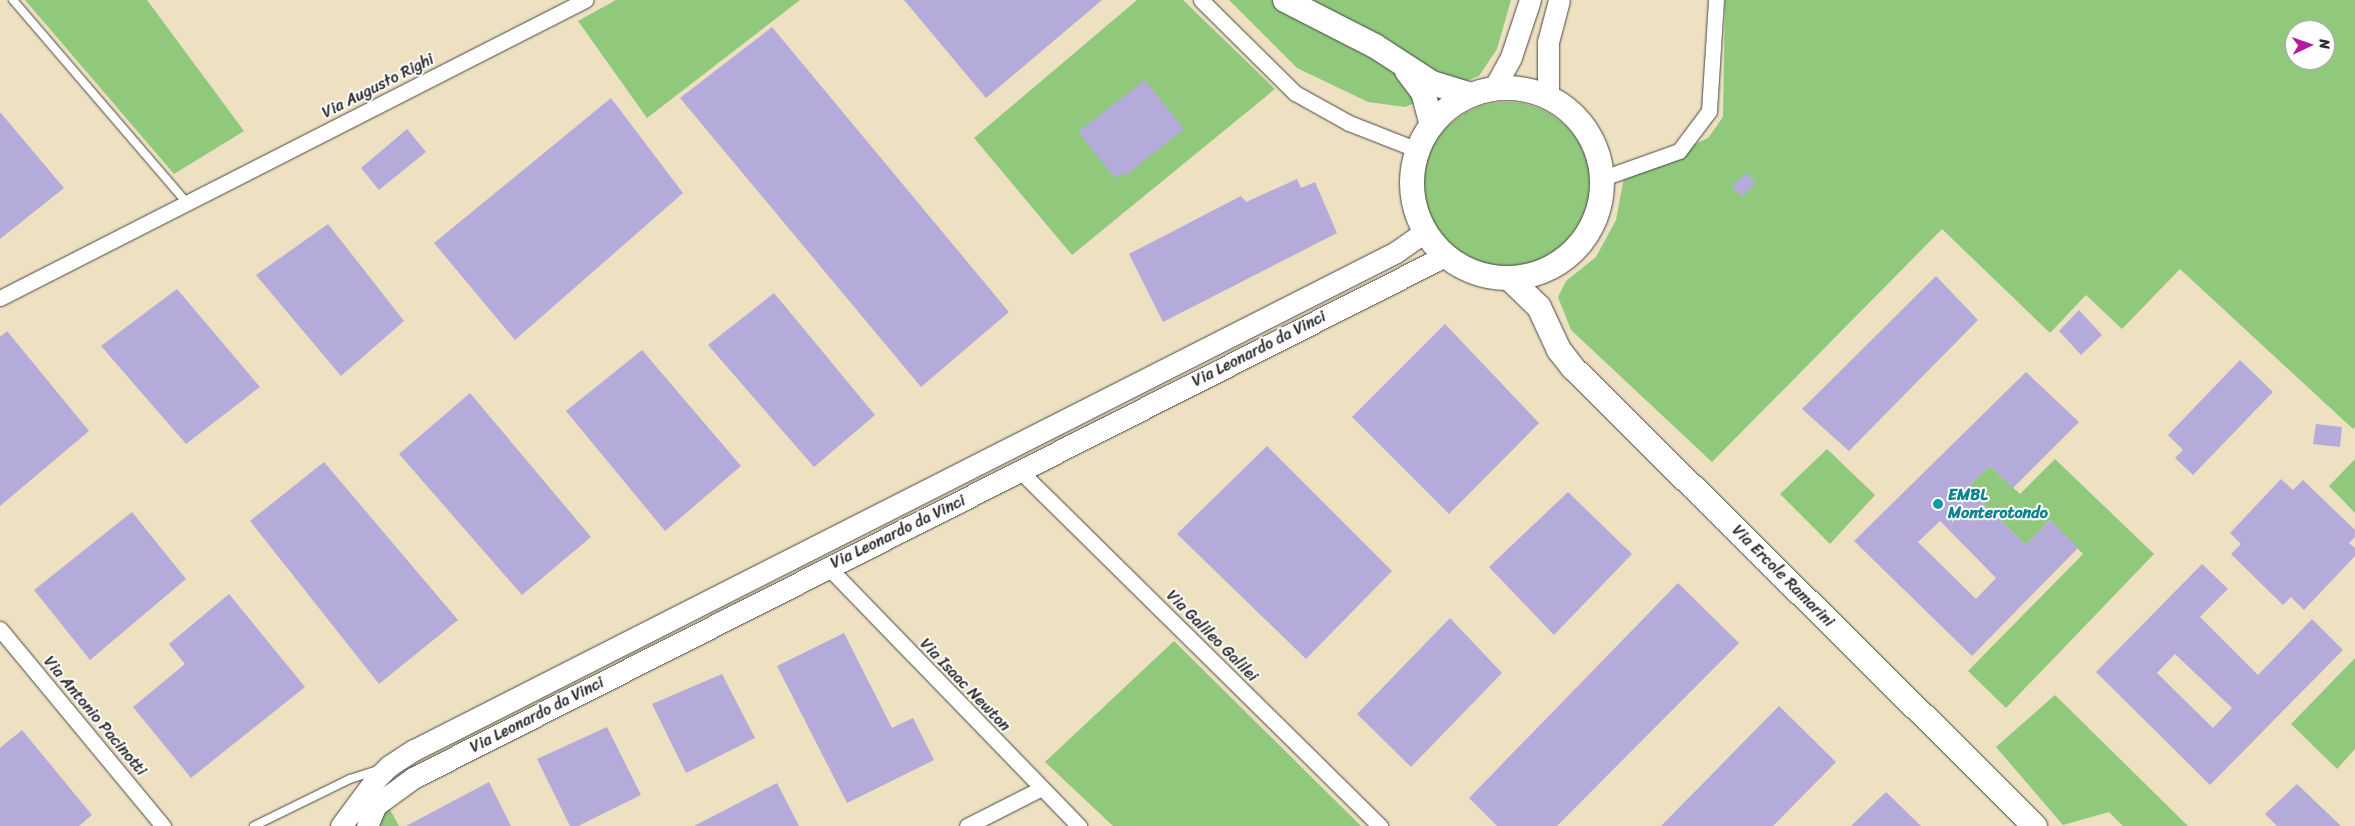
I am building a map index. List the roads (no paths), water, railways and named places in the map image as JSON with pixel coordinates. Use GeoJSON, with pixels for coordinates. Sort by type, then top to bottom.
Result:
{"type":"FeatureCollection","features":[{"type":"Feature","properties":{"kind":"main road"},"geometry":{"type":"LineString","coordinates":[[1285,0],[1375,46],[1432,82],[1471,95]]}},
{"type":"Feature","properties":{"kind":"main road"},"geometry":{"type":"LineString","coordinates":[[1494,88],[1511,57],[1530,0]]}},
{"type":"Feature","properties":{"kind":"main road"},"geometry":{"type":"LineString","coordinates":[[1548,97],[1548,42],[1559,0]]}},
{"type":"Feature","properties":{"kind":"main road"},"geometry":{"type":"LineString","coordinates":[[1396,61],[1423,92],[1432,125]]}},
{"type":"Feature","properties":{"kind":"main road"},"geometry":{"type":"LineString","coordinates":[[1494,88],[1522,89],[1548,97],[1570,111],[1586,130],[1598,153],[1603,178],[1601,204],[1592,228],[1577,249],[1557,265],[1534,276],[1510,279],[1472,272],[1445,256],[1425,232],[1414,205],[1412,175],[1418,150],[1432,125],[1449,107],[1471,95],[1494,88]]}},
{"type":"Feature","properties":{"kind":"main road","name":"Via Leonardo da Vinci"},"geometry":{"type":"LineString","coordinates":[[341,826],[389,766],[414,750],[1396,252],[1425,232]]}},
{"type":"Feature","properties":{"kind":"main road","name":"Via Leonardo da Vinci"},"geometry":{"type":"LineString","coordinates":[[367,826],[376,805],[413,778],[1445,256]]}},
{"type":"Feature","properties":{"kind":"main road","name":"Via Ercole Ramarini"},"geometry":{"type":"LineString","coordinates":[[1545,315],[1546,294],[1557,265]]}},
{"type":"Feature","properties":{"kind":"main road","name":"Via Ercole Ramarini"},"geometry":{"type":"LineString","coordinates":[[1510,279],[1545,315],[1559,350],[1574,369],[2035,826]]}},
{"type":"Feature","properties":{"kind":"street","name":"Via Augusto Righi"},"geometry":{"type":"LineString","coordinates":[[0,298],[585,0]]}},
{"type":"Feature","properties":{"kind":"street"},"geometry":{"type":"LineString","coordinates":[[1202,0],[1295,92],[1349,123],[1418,150]]}},
{"type":"Feature","properties":{"kind":"street"},"geometry":{"type":"LineString","coordinates":[[1603,178],[1680,151],[1709,111],[1716,0]]}},
{"type":"Feature","properties":{"kind":"street","name":"Via Galileo Galilei"},"geometry":{"type":"LineString","coordinates":[[1020,471],[1380,826]]}},
{"type":"Feature","properties":{"kind":"street","name":"Via Isaac Newton"},"geometry":{"type":"LineString","coordinates":[[828,567],[1040,789],[1079,826]]}},
{"type":"Feature","properties":{"kind":"street","name":"Via Antonio Pacinotti"},"geometry":{"type":"LineString","coordinates":[[0,629],[163,826]]}},
{"type":"Feature","properties":{"kind":"street"},"geometry":{"type":"LineString","coordinates":[[966,826],[1040,789]]}},
{"type":"Feature","properties":{"kind":"lane"},"geometry":{"type":"LineString","coordinates":[[13,0],[187,203]]}},
{"type":"Feature","properties":{"kind":"lane","name":"Via Leonardo da Vinci"},"geometry":{"type":"LineString","coordinates":[[254,826],[350,779],[389,766]]}},
{"type":"Feature","properties":{"kind":"place","name":"EMBL Monterotondo"},"geometry":{"type":"Point","coordinates":[1938,504]}}]}
